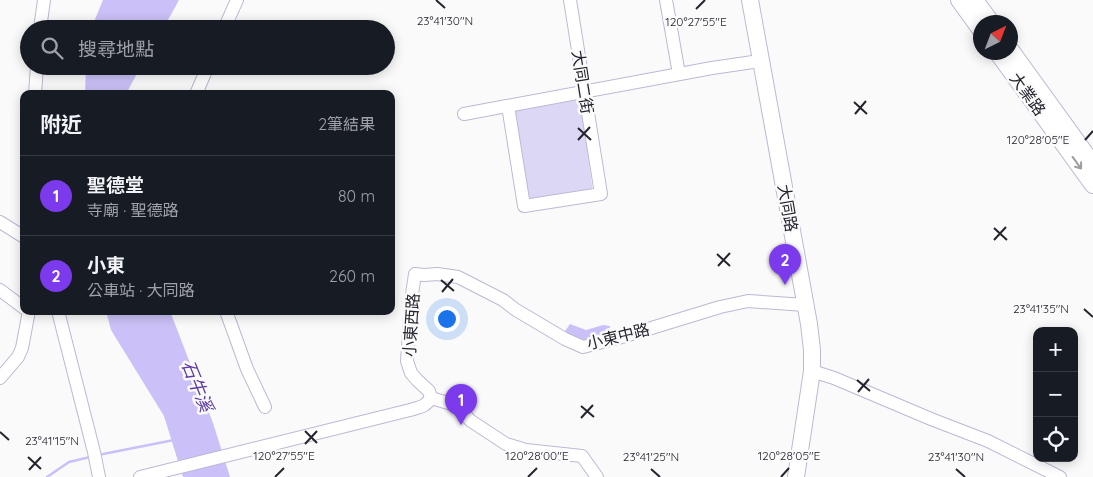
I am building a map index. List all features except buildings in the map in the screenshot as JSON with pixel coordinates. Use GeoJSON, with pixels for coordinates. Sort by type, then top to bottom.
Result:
{"type":"FeatureCollection","features":[{"type":"Feature","properties":{"kind":"main road","name":"大同路"},"geometry":{"type":"LineString","coordinates":[[750,0],[812,350],[812,371],[796,477]]}},
{"type":"Feature","properties":{"kind":"main road"},"geometry":{"type":"LineString","coordinates":[[960,0],[973,19]]}},
{"type":"Feature","properties":{"kind":"main road"},"geometry":{"type":"LineString","coordinates":[[975,0],[986,15]]}},
{"type":"Feature","properties":{"kind":"main road","name":"大業路"},"geometry":{"type":"LineString","coordinates":[[1003,60],[1093,185]]}},
{"type":"Feature","properties":{"kind":"main road","name":"大業路"},"geometry":{"type":"LineString","coordinates":[[1017,60],[1093,164]]}},
{"type":"Feature","properties":{"kind":"street"},"geometry":{"type":"LineString","coordinates":[[41,20],[44,0]]}},
{"type":"Feature","properties":{"kind":"street"},"geometry":{"type":"LineString","coordinates":[[228,20],[237,0]]}},
{"type":"Feature","properties":{"kind":"street","name":"大同二街"},"geometry":{"type":"LineString","coordinates":[[508,106],[524,206],[600,194],[570,0]]}},
{"type":"Feature","properties":{"kind":"street"},"geometry":{"type":"LineString","coordinates":[[666,0],[680,74]]}},
{"type":"Feature","properties":{"kind":"street"},"geometry":{"type":"LineString","coordinates":[[464,114],[760,61]]}},
{"type":"Feature","properties":{"kind":"street"},"geometry":{"type":"LineString","coordinates":[[35,90],[37,75]]}},
{"type":"Feature","properties":{"kind":"street"},"geometry":{"type":"LineString","coordinates":[[198,90],[204,75]]}},
{"type":"Feature","properties":{"kind":"street"},"geometry":{"type":"LineString","coordinates":[[0,222],[20,234]]}},
{"type":"Feature","properties":{"kind":"street","name":"小東中路"},"geometry":{"type":"LineString","coordinates":[[415,274],[437,274],[458,277],[502,300],[565,339],[582,347],[622,337],[720,307],[748,301],[805,305]]}},
{"type":"Feature","properties":{"kind":"street","name":"小東西路"},"geometry":{"type":"LineString","coordinates":[[415,274],[407,361],[411,373],[429,391],[431,398]]}},
{"type":"Feature","properties":{"kind":"street"},"geometry":{"type":"LineString","coordinates":[[0,290],[20,306]]}},
{"type":"Feature","properties":{"kind":"street"},"geometry":{"type":"LineString","coordinates":[[3,370],[18,357],[22,348],[26,315]]}},
{"type":"Feature","properties":{"kind":"street"},"geometry":{"type":"LineString","coordinates":[[59,315],[99,477]]}},
{"type":"Feature","properties":{"kind":"street"},"geometry":{"type":"LineString","coordinates":[[227,315],[246,368],[266,407]]}},
{"type":"Feature","properties":{"kind":"street"},"geometry":{"type":"LineString","coordinates":[[812,371],[834,378],[988,441],[1060,477]]}},
{"type":"Feature","properties":{"kind":"street"},"geometry":{"type":"LineString","coordinates":[[140,477],[421,407],[427,404],[431,398],[455,405],[471,421],[506,444],[526,450],[582,456],[597,477]]}},
{"type":"Feature","properties":{"kind":"shaded area"},"geometry":{"type":"Polygon","coordinates":[[[580,99],[593,192],[526,201],[514,108],[580,99]]]}},
{"type":"Feature","properties":{"kind":"water"},"geometry":{"type":"Polygon","coordinates":[[[103,0],[179,0],[168,20],[95,20],[103,0]]]}},
{"type":"Feature","properties":{"kind":"water"},"geometry":{"type":"Polygon","coordinates":[[[86,75],[136,75],[128,90],[85,90],[86,75]]]}},
{"type":"Feature","properties":{"kind":"water","name":"石牛溪"},"geometry":{"type":"Polygon","coordinates":[[[107,315],[172,315],[213,423],[230,477],[183,477],[164,416],[111,330],[107,315]]]}},
{"type":"Feature","properties":{"kind":"water"},"geometry":{"type":"Polygon","coordinates":[[[570,324],[586,330],[603,325],[610,326],[609,334],[585,340],[563,334],[570,324]]]}},
{"type":"Feature","properties":{"kind":"waterway"},"geometry":{"type":"LineString","coordinates":[[98,455],[174,440]]}},
{"type":"Feature","properties":{"kind":"waterway"},"geometry":{"type":"LineString","coordinates":[[47,477],[69,462],[90,457]]}},
{"type":"Feature","properties":{"kind":"place","name":"小東"},"geometry":{"type":"Point","coordinates":[785,285]}},
{"type":"Feature","properties":{"kind":"place","name":"聖德堂"},"geometry":{"type":"Point","coordinates":[461,425]}}]}
